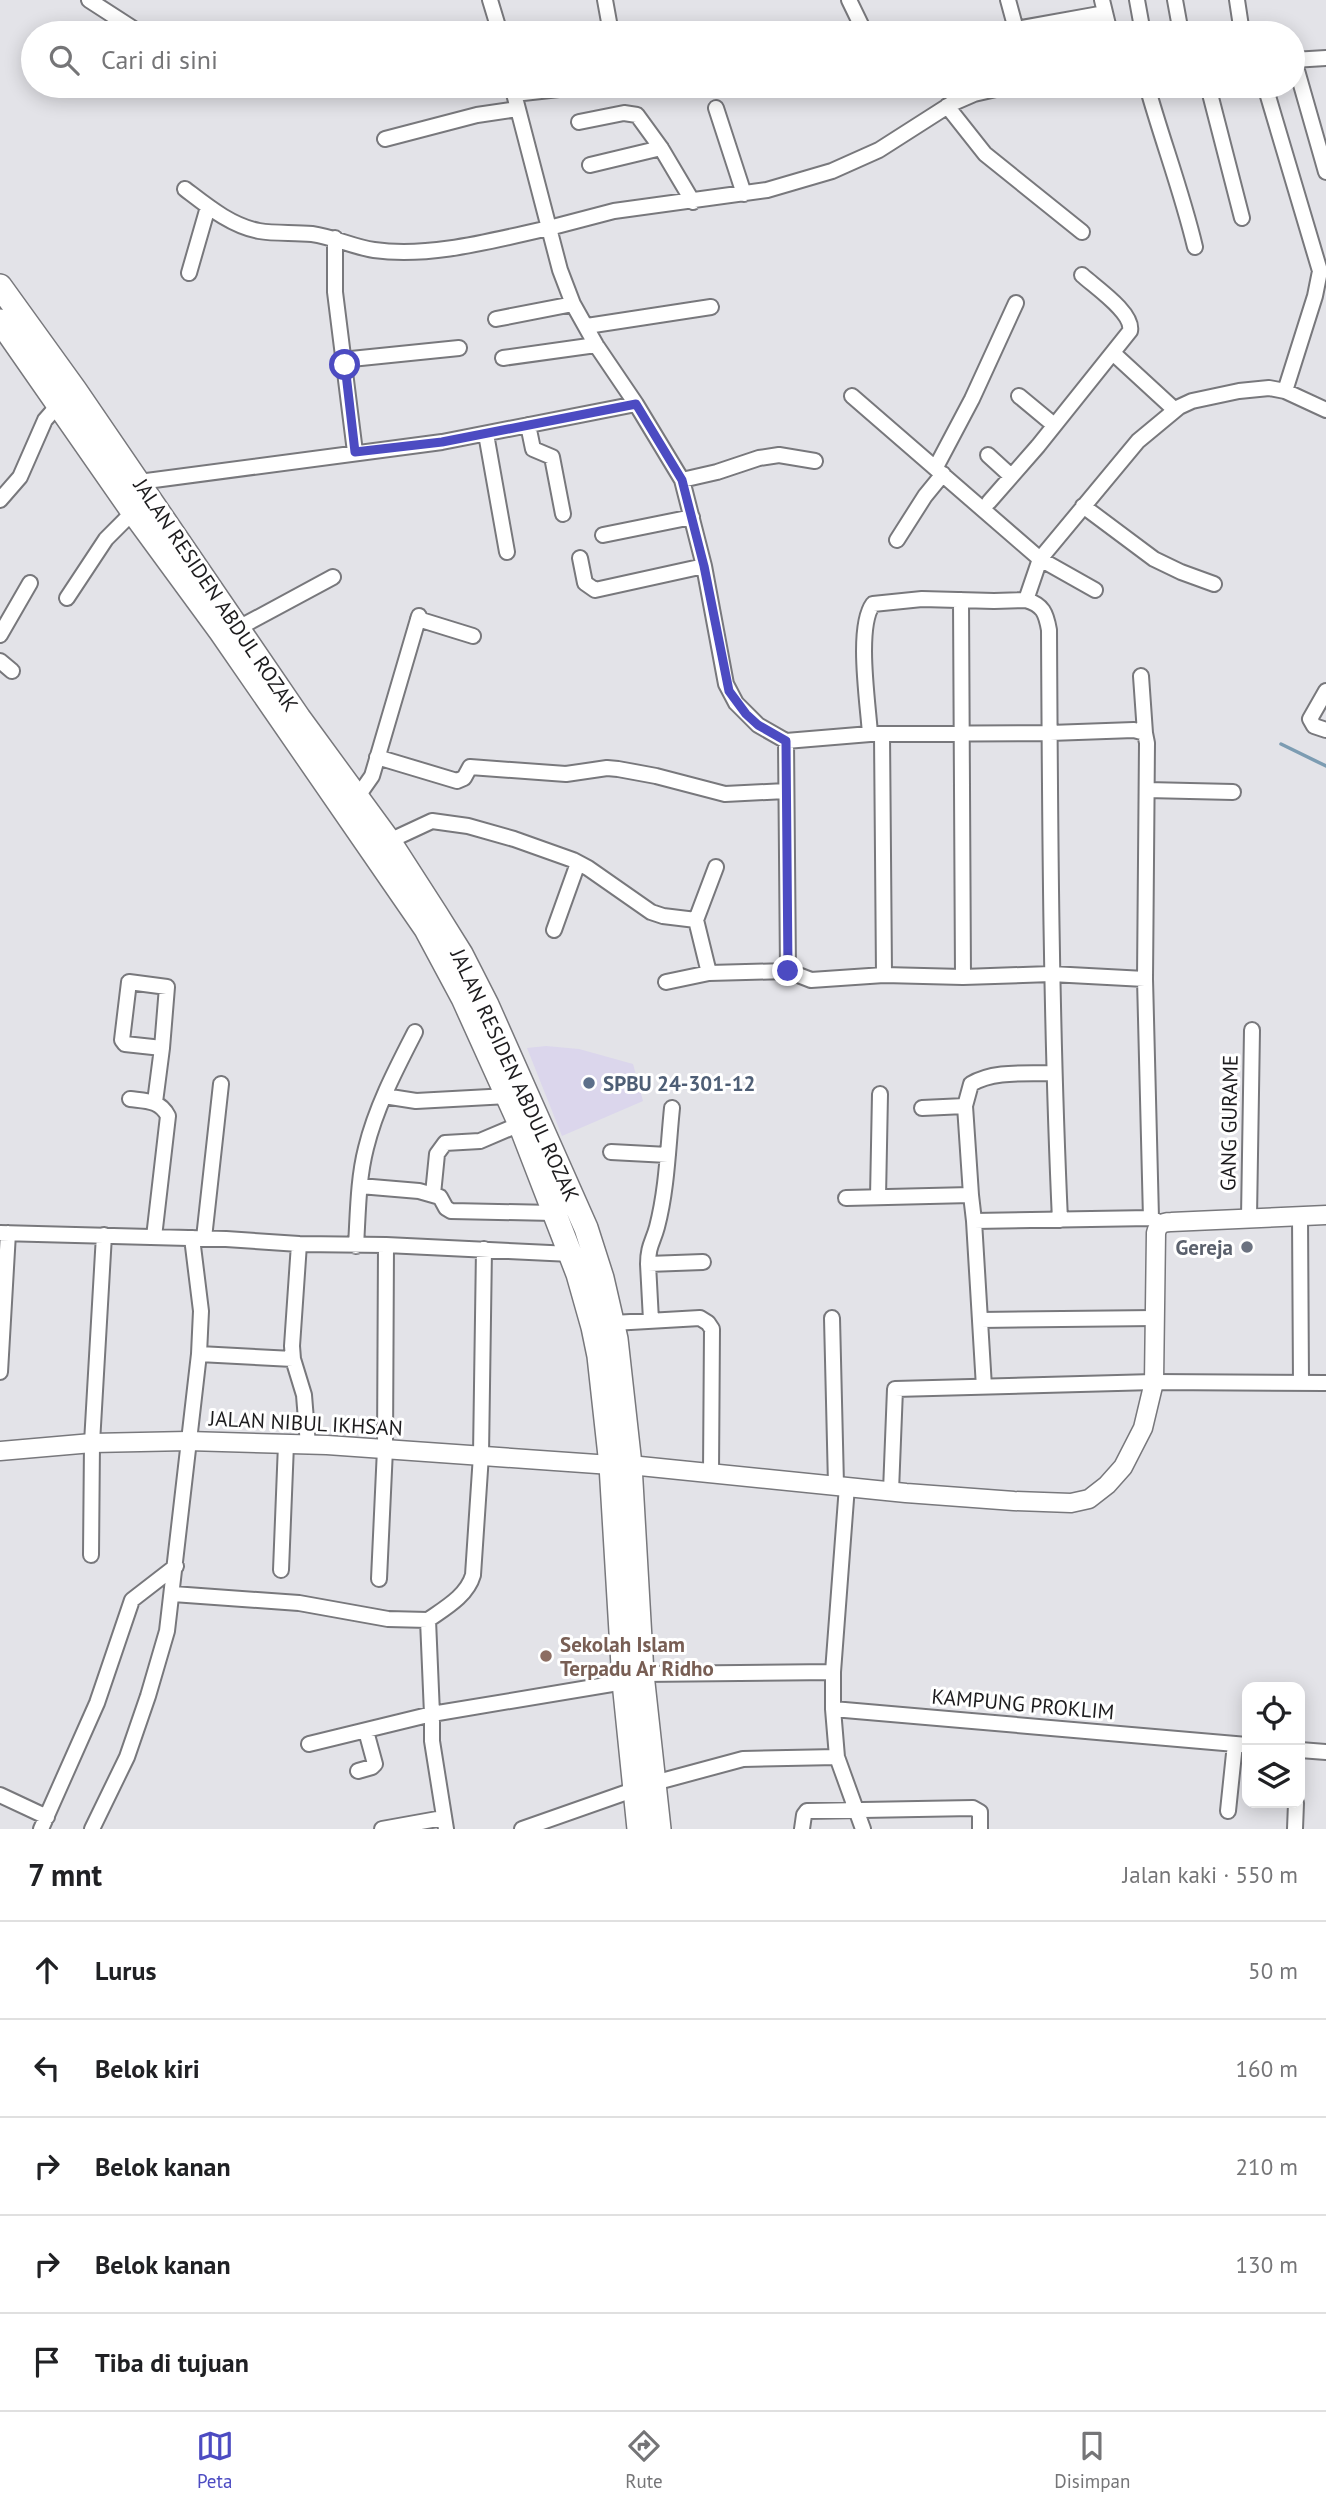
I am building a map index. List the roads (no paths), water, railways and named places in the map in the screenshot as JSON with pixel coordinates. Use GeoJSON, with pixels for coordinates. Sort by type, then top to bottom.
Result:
{"type":"FeatureCollection","features":[{"type":"Feature","properties":{"kind":"highway","name":"JALAN RESIDEN ABDUL ROZAK"},"geometry":{"type":"LineString","coordinates":[[0,286],[139,482],[230,629],[426,929],[463,998],[520,1124],[571,1254],[593,1327],[620,1465]]}},
{"type":"Feature","properties":{"kind":"highway","name":"JALAN RESIDEN ABDUL ROZAK"},"geometry":{"type":"LineString","coordinates":[[0,321],[133,512],[230,629],[358,796],[461,954],[512,1057],[586,1228],[613,1323],[633,1678],[645,1786],[659,1829]]}},
{"type":"Feature","properties":{"kind":"highway","name":"JALAN RESIDEN ABDUL ROZAK"},"geometry":{"type":"LineString","coordinates":[[639,1829],[645,1786]]}},
{"type":"Feature","properties":{"kind":"street"},"geometry":{"type":"LineString","coordinates":[[89,0],[121,21]]}},
{"type":"Feature","properties":{"kind":"street"},"geometry":{"type":"LineString","coordinates":[[490,0],[496,21]]}},
{"type":"Feature","properties":{"kind":"street"},"geometry":{"type":"LineString","coordinates":[[605,0],[609,21]]}},
{"type":"Feature","properties":{"kind":"street"},"geometry":{"type":"LineString","coordinates":[[849,0],[859,21]]}},
{"type":"Feature","properties":{"kind":"street"},"geometry":{"type":"LineString","coordinates":[[1008,0],[1013,21]]}},
{"type":"Feature","properties":{"kind":"street"},"geometry":{"type":"LineString","coordinates":[[1137,0],[1141,21]]}},
{"type":"Feature","properties":{"kind":"street"},"geometry":{"type":"LineString","coordinates":[[1175,0],[1179,21]]}},
{"type":"Feature","properties":{"kind":"street"},"geometry":{"type":"LineString","coordinates":[[1237,0],[1240,21]]}},
{"type":"Feature","properties":{"kind":"street"},"geometry":{"type":"LineString","coordinates":[[1051,21],[1104,6]]}},
{"type":"Feature","properties":{"kind":"street"},"geometry":{"type":"LineString","coordinates":[[1305,59],[1326,58]]}},
{"type":"Feature","properties":{"kind":"street"},"geometry":{"type":"LineString","coordinates":[[385,139],[477,115],[515,98],[560,270],[573,304],[682,480],[704,566],[729,691],[758,725],[786,741],[876,734],[1134,730],[1145,733]]}},
{"type":"Feature","properties":{"kind":"street"},"geometry":{"type":"LineString","coordinates":[[185,188],[208,207],[248,228],[335,238],[377,251],[436,250],[549,228],[614,211],[767,190],[856,161],[965,98]]}},
{"type":"Feature","properties":{"kind":"street"},"geometry":{"type":"LineString","coordinates":[[1150,98],[1182,195],[1195,247]]}},
{"type":"Feature","properties":{"kind":"street"},"geometry":{"type":"LineString","coordinates":[[1211,98],[1242,218]]}},
{"type":"Feature","properties":{"kind":"street"},"geometry":{"type":"LineString","coordinates":[[1269,98],[1320,271],[1315,296],[1285,391]]}},
{"type":"Feature","properties":{"kind":"street"},"geometry":{"type":"LineString","coordinates":[[1304,98],[1326,172]]}},
{"type":"Feature","properties":{"kind":"street"},"geometry":{"type":"LineString","coordinates":[[947,106],[985,153],[1082,232]]}},
{"type":"Feature","properties":{"kind":"street"},"geometry":{"type":"LineString","coordinates":[[716,108],[744,194]]}},
{"type":"Feature","properties":{"kind":"street"},"geometry":{"type":"LineString","coordinates":[[579,122],[624,113],[634,113],[640,117],[693,202]]}},
{"type":"Feature","properties":{"kind":"street"},"geometry":{"type":"LineString","coordinates":[[590,165],[661,148]]}},
{"type":"Feature","properties":{"kind":"street"},"geometry":{"type":"LineString","coordinates":[[189,273],[208,207]]}},
{"type":"Feature","properties":{"kind":"street"},"geometry":{"type":"LineString","coordinates":[[335,238],[335,292],[355,452]]}},
{"type":"Feature","properties":{"kind":"street"},"geometry":{"type":"LineString","coordinates":[[989,502],[1130,331],[1130,321],[1125,312],[1082,275]]}},
{"type":"Feature","properties":{"kind":"street"},"geometry":{"type":"LineString","coordinates":[[897,540],[939,471],[1016,303]]}},
{"type":"Feature","properties":{"kind":"street"},"geometry":{"type":"LineString","coordinates":[[496,319],[573,304]]}},
{"type":"Feature","properties":{"kind":"street"},"geometry":{"type":"LineString","coordinates":[[587,326],[711,307]]}},
{"type":"Feature","properties":{"kind":"street"},"geometry":{"type":"LineString","coordinates":[[503,358],[596,345]]}},
{"type":"Feature","properties":{"kind":"street"},"geometry":{"type":"LineString","coordinates":[[345,365],[351,359],[459,348]]}},
{"type":"Feature","properties":{"kind":"street"},"geometry":{"type":"LineString","coordinates":[[1113,353],[1182,406]]}},
{"type":"Feature","properties":{"kind":"street"},"geometry":{"type":"LineString","coordinates":[[1026,600],[1040,559],[1138,441],[1182,406],[1253,389],[1285,391],[1326,410]]}},
{"type":"Feature","properties":{"kind":"street"},"geometry":{"type":"LineString","coordinates":[[852,396],[1040,559],[1095,590]]}},
{"type":"Feature","properties":{"kind":"street"},"geometry":{"type":"LineString","coordinates":[[1019,396],[1054,425]]}},
{"type":"Feature","properties":{"kind":"street"},"geometry":{"type":"LineString","coordinates":[[0,500],[20,477],[45,420],[59,404]]}},
{"type":"Feature","properties":{"kind":"street"},"geometry":{"type":"LineString","coordinates":[[139,482],[442,442],[636,404]]}},
{"type":"Feature","properties":{"kind":"street"},"geometry":{"type":"LineString","coordinates":[[528,425],[533,449],[551,457],[563,514]]}},
{"type":"Feature","properties":{"kind":"street"},"geometry":{"type":"LineString","coordinates":[[486,433],[507,552]]}},
{"type":"Feature","properties":{"kind":"street"},"geometry":{"type":"LineString","coordinates":[[682,480],[779,454],[815,461]]}},
{"type":"Feature","properties":{"kind":"street"},"geometry":{"type":"LineString","coordinates":[[988,455],[1011,476]]}},
{"type":"Feature","properties":{"kind":"street"},"geometry":{"type":"LineString","coordinates":[[1083,506],[1154,559],[1214,584]]}},
{"type":"Feature","properties":{"kind":"street"},"geometry":{"type":"LineString","coordinates":[[67,598],[106,539],[133,512]]}},
{"type":"Feature","properties":{"kind":"street"},"geometry":{"type":"LineString","coordinates":[[603,535],[692,517]]}},
{"type":"Feature","properties":{"kind":"street"},"geometry":{"type":"LineString","coordinates":[[580,558],[585,583],[595,590],[704,566]]}},
{"type":"Feature","properties":{"kind":"street"},"geometry":{"type":"LineString","coordinates":[[230,629],[333,577]]}},
{"type":"Feature","properties":{"kind":"street"},"geometry":{"type":"LineString","coordinates":[[0,635],[30,583]]}},
{"type":"Feature","properties":{"kind":"street"},"geometry":{"type":"LineString","coordinates":[[884,975],[876,734],[864,645],[866,616],[873,604],[922,599],[1026,600],[1037,604],[1044,610],[1049,630],[1051,974],[1060,1220]]}},
{"type":"Feature","properties":{"kind":"street"},"geometry":{"type":"LineString","coordinates":[[961,600],[964,734],[963,977]]}},
{"type":"Feature","properties":{"kind":"street"},"geometry":{"type":"LineString","coordinates":[[358,796],[372,776],[419,617],[473,636]]}},
{"type":"Feature","properties":{"kind":"street"},"geometry":{"type":"LineString","coordinates":[[0,661],[12,671]]}},
{"type":"Feature","properties":{"kind":"street"},"geometry":{"type":"LineString","coordinates":[[1141,676],[1147,743],[1145,979],[1156,1221],[1154,1382]]}},
{"type":"Feature","properties":{"kind":"street"},"geometry":{"type":"LineString","coordinates":[[1326,691],[1310,719],[1314,726],[1326,730]]}},
{"type":"Feature","properties":{"kind":"street"},"geometry":{"type":"LineString","coordinates":[[786,741],[788,971]]}},
{"type":"Feature","properties":{"kind":"street"},"geometry":{"type":"LineString","coordinates":[[377,757],[457,781],[464,778],[470,767],[566,774],[607,768],[656,776],[725,794],[786,791]]}},
{"type":"Feature","properties":{"kind":"street"},"geometry":{"type":"LineString","coordinates":[[1147,790],[1233,792]]}},
{"type":"Feature","properties":{"kind":"street"},"geometry":{"type":"LineString","coordinates":[[389,841],[432,821],[450,822],[514,839],[578,863],[651,912],[696,920]]}},
{"type":"Feature","properties":{"kind":"street"},"geometry":{"type":"LineString","coordinates":[[554,930],[578,863]]}},
{"type":"Feature","properties":{"kind":"street"},"geometry":{"type":"LineString","coordinates":[[709,973],[696,920],[716,867]]}},
{"type":"Feature","properties":{"kind":"street"},"geometry":{"type":"LineString","coordinates":[[666,982],[709,973],[788,971],[811,980],[884,975],[963,977],[1051,974],[1145,979]]}},
{"type":"Feature","properties":{"kind":"street"},"geometry":{"type":"LineString","coordinates":[[155,1102],[163,1048],[167,987],[129,982],[122,1040],[125,1044],[163,1048]]}},
{"type":"Feature","properties":{"kind":"street","name":"GANG GURAME"},"geometry":{"type":"LineString","coordinates":[[1249,1217],[1252,1030]]}},
{"type":"Feature","properties":{"kind":"street"},"geometry":{"type":"LineString","coordinates":[[356,1246],[366,1147],[384,1096],[415,1032]]}},
{"type":"Feature","properties":{"kind":"street"},"geometry":{"type":"LineString","coordinates":[[984,1387],[965,1106],[971,1084],[982,1078],[1053,1073]]}},
{"type":"Feature","properties":{"kind":"street"},"geometry":{"type":"LineString","coordinates":[[93,1829],[127,1757],[167,1630],[199,1354],[201,1311],[198,1238],[221,1084]]}},
{"type":"Feature","properties":{"kind":"street"},"geometry":{"type":"LineString","coordinates":[[878,1197],[880,1094]]}},
{"type":"Feature","properties":{"kind":"street"},"geometry":{"type":"LineString","coordinates":[[384,1096],[416,1101],[508,1096]]}},
{"type":"Feature","properties":{"kind":"street"},"geometry":{"type":"LineString","coordinates":[[130,1099],[155,1102],[168,1116],[154,1237]]}},
{"type":"Feature","properties":{"kind":"street"},"geometry":{"type":"LineString","coordinates":[[922,1108],[965,1106]]}},
{"type":"Feature","properties":{"kind":"street"},"geometry":{"type":"LineString","coordinates":[[651,1320],[648,1248],[657,1228],[672,1108]]}},
{"type":"Feature","properties":{"kind":"street"},"geometry":{"type":"LineString","coordinates":[[432,1195],[437,1154],[445,1143],[480,1141],[520,1124]]}},
{"type":"Feature","properties":{"kind":"street"},"geometry":{"type":"LineString","coordinates":[[611,1152],[668,1155]]}},
{"type":"Feature","properties":{"kind":"street"},"geometry":{"type":"LineString","coordinates":[[360,1186],[419,1191],[443,1199],[446,1208],[451,1211],[554,1213]]}},
{"type":"Feature","properties":{"kind":"street"},"geometry":{"type":"LineString","coordinates":[[846,1198],[971,1195]]}},
{"type":"Feature","properties":{"kind":"street"},"geometry":{"type":"LineString","coordinates":[[974,1221],[1156,1221],[1326,1215]]}},
{"type":"Feature","properties":{"kind":"street"},"geometry":{"type":"LineString","coordinates":[[1300,1216],[1301,1383]]}},
{"type":"Feature","properties":{"kind":"street"},"geometry":{"type":"LineString","coordinates":[[0,1372],[4,1233],[198,1238],[571,1254]]}},
{"type":"Feature","properties":{"kind":"street"},"geometry":{"type":"LineString","coordinates":[[91,1555],[92,1443],[104,1235]]}},
{"type":"Feature","properties":{"kind":"street"},"geometry":{"type":"LineString","coordinates":[[299,1244],[293,1316],[293,1359],[304,1395],[308,1445]]}},
{"type":"Feature","properties":{"kind":"street"},"geometry":{"type":"LineString","coordinates":[[379,1579],[385,1449],[386,1245]]}},
{"type":"Feature","properties":{"kind":"street"},"geometry":{"type":"LineString","coordinates":[[173,1594],[299,1603],[380,1618],[428,1620],[470,1585],[476,1547],[481,1455],[484,1249]]}},
{"type":"Feature","properties":{"kind":"street"},"geometry":{"type":"LineString","coordinates":[[648,1264],[703,1262]]}},
{"type":"Feature","properties":{"kind":"street"},"geometry":{"type":"LineString","coordinates":[[613,1323],[701,1318],[712,1329],[711,1472]]}},
{"type":"Feature","properties":{"kind":"street"},"geometry":{"type":"LineString","coordinates":[[832,1318],[842,1485],[832,1709],[837,1757],[863,1829]]}},
{"type":"Feature","properties":{"kind":"street"},"geometry":{"type":"LineString","coordinates":[[980,1321],[1155,1318]]}},
{"type":"Feature","properties":{"kind":"street"},"geometry":{"type":"LineString","coordinates":[[199,1354],[293,1359]]}},
{"type":"Feature","properties":{"kind":"street"},"geometry":{"type":"LineString","coordinates":[[891,1491],[895,1389],[1154,1382],[1326,1383]]}},
{"type":"Feature","properties":{"kind":"street","name":"JALAN NIBUL IKHSAN"},"geometry":{"type":"LineString","coordinates":[[0,1451],[92,1443],[188,1441],[308,1445],[620,1465],[891,1491],[1071,1503],[1089,1499],[1115,1476],[1134,1448],[1143,1428],[1154,1382]]}},
{"type":"Feature","properties":{"kind":"street"},"geometry":{"type":"LineString","coordinates":[[281,1570],[286,1444]]}},
{"type":"Feature","properties":{"kind":"street"},"geometry":{"type":"LineString","coordinates":[[0,1795],[44,1823],[97,1703],[132,1600],[176,1566]]}},
{"type":"Feature","properties":{"kind":"street"},"geometry":{"type":"LineString","coordinates":[[383,1829],[445,1824],[432,1741],[428,1620]]}},
{"type":"Feature","properties":{"kind":"street"},"geometry":{"type":"LineString","coordinates":[[309,1744],[432,1714],[633,1678],[833,1672]]}},
{"type":"Feature","properties":{"kind":"street","name":"KAMPUNG PROKLIM"},"geometry":{"type":"LineString","coordinates":[[832,1709],[1241,1744]]}},
{"type":"Feature","properties":{"kind":"street"},"geometry":{"type":"LineString","coordinates":[[358,1770],[372,1768],[375,1764],[366,1731]]}},
{"type":"Feature","properties":{"kind":"street"},"geometry":{"type":"LineString","coordinates":[[1228,1811],[1241,1744]]}},
{"type":"Feature","properties":{"kind":"street"},"geometry":{"type":"LineString","coordinates":[[1305,1750],[1326,1752]]}},
{"type":"Feature","properties":{"kind":"street"},"geometry":{"type":"LineString","coordinates":[[522,1829],[645,1786],[743,1759],[837,1757]]}},
{"type":"Feature","properties":{"kind":"street"},"geometry":{"type":"LineString","coordinates":[[802,1829],[807,1811],[973,1808],[980,1812],[980,1829]]}},
{"type":"Feature","properties":{"kind":"street"},"geometry":{"type":"LineString","coordinates":[[1295,1829],[1296,1808]]}},
{"type":"Feature","properties":{"kind":"waterway"},"geometry":{"type":"LineString","coordinates":[[1281,744],[1326,766]]}},
{"type":"Feature","properties":{"kind":"place","name":"SPBU 24-301-12"},"geometry":{"type":"Point","coordinates":[589,1083]}},
{"type":"Feature","properties":{"kind":"place","name":"Gereja"},"geometry":{"type":"Point","coordinates":[1247,1247]}},
{"type":"Feature","properties":{"kind":"place","name":"Sekolah Islam Terpadu Ar Ridho"},"geometry":{"type":"Point","coordinates":[546,1656]}}]}
